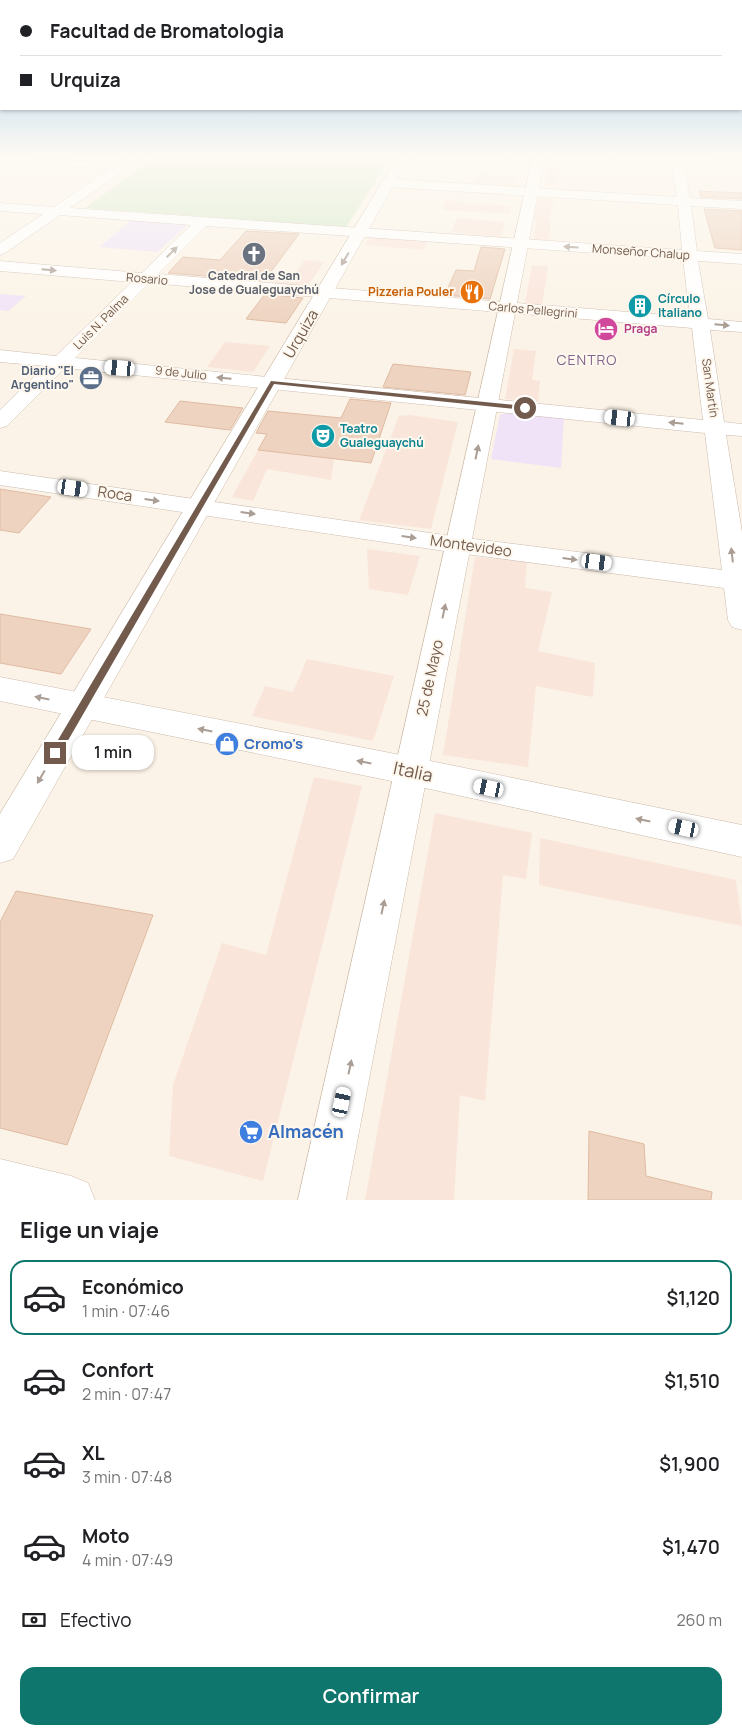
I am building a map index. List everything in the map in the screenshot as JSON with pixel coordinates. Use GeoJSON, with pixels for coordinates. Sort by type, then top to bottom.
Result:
{"type":"FeatureCollection","features":[{"type":"Feature","properties":{"kind":"street"},"geometry":{"type":"LineString","coordinates":[[0,250],[57,212]]}},
{"type":"Feature","properties":{"kind":"street","name":"Monseñor Chalup"},"geometry":{"type":"LineString","coordinates":[[72,212],[742,259]]}},
{"type":"Feature","properties":{"kind":"street"},"geometry":{"type":"LineString","coordinates":[[94,212],[100,214]]}},
{"type":"Feature","properties":{"kind":"street","name":"Urquiza"},"geometry":{"type":"LineString","coordinates":[[0,847],[372,212]]}},
{"type":"Feature","properties":{"kind":"street","name":"25 de Mayo"},"geometry":{"type":"LineString","coordinates":[[322,1200],[527,212]]}},
{"type":"Feature","properties":{"kind":"street","name":"San Martín"},"geometry":{"type":"LineString","coordinates":[[685,212],[715,427],[739,581],[742,620]]}},
{"type":"Feature","properties":{"kind":"street","name":"Luis N. Palma"},"geometry":{"type":"LineString","coordinates":[[0,422],[203,221]]}},
{"type":"Feature","properties":{"kind":"street","name":"Rosario"},"geometry":{"type":"LineString","coordinates":[[0,266],[324,294]]}},
{"type":"Feature","properties":{"kind":"street","name":"Carlos Pellegrini"},"geometry":{"type":"LineString","coordinates":[[324,294],[742,327]]}},
{"type":"Feature","properties":{"kind":"street","name":"9 de Julio"},"geometry":{"type":"LineString","coordinates":[[0,356],[742,430]]}},
{"type":"Feature","properties":{"kind":"street","name":"Roca"},"geometry":{"type":"LineString","coordinates":[[0,478],[200,506]]}},
{"type":"Feature","properties":{"kind":"street","name":"Montevideo"},"geometry":{"type":"LineString","coordinates":[[200,506],[458,544],[739,581]]}},
{"type":"Feature","properties":{"kind":"street","name":"Italia"},"geometry":{"type":"LineString","coordinates":[[0,689],[411,771],[742,841]]}},
{"type":"Feature","properties":{"kind":"street"},"geometry":{"type":"LineString","coordinates":[[0,1183],[71,1200]]}},
{"type":"Feature","properties":{"kind":"shaded area"},"geometry":{"type":"Polygon","coordinates":[[[476,212],[510,212],[509,214],[476,212]]]}},
{"type":"Feature","properties":{"kind":"shaded area"},"geometry":{"type":"Polygon","coordinates":[[[536,212],[551,212],[549,241],[534,240],[536,220],[534,220],[536,212]]]}},
{"type":"Feature","properties":{"kind":"shaded area"},"geometry":{"type":"Polygon","coordinates":[[[457,218],[505,222],[501,237],[451,232],[457,218]]]}},
{"type":"Feature","properties":{"kind":"shaded area"},"geometry":{"type":"Polygon","coordinates":[[[133,219],[189,223],[158,252],[99,247],[133,219]]]}},
{"type":"Feature","properties":{"kind":"shaded area"},"geometry":{"type":"Polygon","coordinates":[[[370,236],[428,240],[424,250],[365,245],[370,236]]]}},
{"type":"Feature","properties":{"kind":"shaded area"},"geometry":{"type":"Polygon","coordinates":[[[305,260],[324,262],[307,287],[272,283],[276,278],[291,279],[305,260]]]}},
{"type":"Feature","properties":{"kind":"shaded area"},"geometry":{"type":"Polygon","coordinates":[[[532,265],[548,266],[542,306],[525,304],[532,265]]]}},
{"type":"Feature","properties":{"kind":"shaded area"},"geometry":{"type":"Polygon","coordinates":[[[0,294],[26,296],[8,311],[0,310],[0,294]]]}},
{"type":"Feature","properties":{"kind":"shaded area"},"geometry":{"type":"Polygon","coordinates":[[[225,342],[270,346],[253,372],[207,367],[225,342]]]}},
{"type":"Feature","properties":{"kind":"shaded area"},"geometry":{"type":"Polygon","coordinates":[[[514,349],[536,351],[532,380],[540,381],[538,402],[505,399],[514,349]]]}},
{"type":"Feature","properties":{"kind":"shaded area"},"geometry":{"type":"Polygon","coordinates":[[[512,411],[564,417],[561,468],[491,459],[500,415],[512,411]]]}},
{"type":"Feature","properties":{"kind":"shaded area"},"geometry":{"type":"Polygon","coordinates":[[[410,415],[458,422],[431,529],[359,520],[399,416],[410,415]]]}},
{"type":"Feature","properties":{"kind":"shaded area"},"geometry":{"type":"Polygon","coordinates":[[[258,450],[334,459],[331,480],[267,469],[253,501],[232,497],[258,450]]]}},
{"type":"Feature","properties":{"kind":"shaded area"},"geometry":{"type":"Polygon","coordinates":[[[367,549],[420,556],[408,595],[369,589],[367,549]]]}},
{"type":"Feature","properties":{"kind":"shaded area"},"geometry":{"type":"Polygon","coordinates":[[[475,557],[527,562],[525,588],[552,592],[538,651],[595,663],[593,697],[536,686],[528,767],[443,755],[475,557]]]}},
{"type":"Feature","properties":{"kind":"shaded area"},"geometry":{"type":"Polygon","coordinates":[[[307,659],[394,676],[373,741],[252,716],[265,686],[293,692],[307,659]]]}},
{"type":"Feature","properties":{"kind":"shaded area"},"geometry":{"type":"Polygon","coordinates":[[[314,777],[362,786],[263,1181],[169,1156],[173,1085],[222,943],[266,955],[314,777]]]}},
{"type":"Feature","properties":{"kind":"shaded area"},"geometry":{"type":"Polygon","coordinates":[[[435,813],[532,833],[526,879],[503,875],[485,1101],[460,1095],[454,1200],[365,1200],[435,813]]]}},
{"type":"Feature","properties":{"kind":"shaded area"},"geometry":{"type":"Polygon","coordinates":[[[540,838],[736,880],[742,926],[539,885],[540,838]]]}},
{"type":"Feature","properties":{"kind":"green space"},"geometry":{"type":"Polygon","coordinates":[[[140,212],[356,212],[346,227],[140,212]]]}},
{"type":"Feature","properties":{"kind":"building"},"geometry":{"type":"Polygon","coordinates":[[[705,212],[742,212],[742,250],[715,248],[705,212]]]}},
{"type":"Feature","properties":{"kind":"building","name":"Catedral de San Jose de Gualeguaychú"},"geometry":{"type":"Polygon","coordinates":[[[246,231],[299,234],[264,281],[168,273],[183,257],[220,260],[246,231]]]}},
{"type":"Feature","properties":{"kind":"building"},"geometry":{"type":"Polygon","coordinates":[[[481,247],[505,249],[490,299],[445,295],[456,270],[474,271],[481,247]]]}},
{"type":"Feature","properties":{"kind":"building"},"geometry":{"type":"Polygon","coordinates":[[[265,294],[303,298],[286,323],[246,319],[265,294]]]}},
{"type":"Feature","properties":{"kind":"building"},"geometry":{"type":"Polygon","coordinates":[[[393,364],[471,372],[465,395],[383,387],[393,364]]]}},
{"type":"Feature","properties":{"kind":"building","name":"Teatro Gualeguaychú"},"geometry":{"type":"Polygon","coordinates":[[[350,399],[391,403],[371,463],[258,450],[267,434],[256,433],[268,411],[341,418],[350,399]]]}},
{"type":"Feature","properties":{"kind":"building"},"geometry":{"type":"Polygon","coordinates":[[[180,401],[243,408],[230,430],[165,422],[180,401]]]}},
{"type":"Feature","properties":{"kind":"building"},"geometry":{"type":"Polygon","coordinates":[[[0,489],[51,497],[19,533],[0,530],[0,489]]]}},
{"type":"Feature","properties":{"kind":"building"},"geometry":{"type":"Polygon","coordinates":[[[0,614],[91,629],[61,674],[0,663],[0,614]]]}},
{"type":"Feature","properties":{"kind":"building"},"geometry":{"type":"Polygon","coordinates":[[[16,891],[153,915],[67,1145],[0,1128],[0,922],[16,891]]]}},
{"type":"Feature","properties":{"kind":"building"},"geometry":{"type":"Polygon","coordinates":[[[589,1131],[644,1144],[646,1176],[712,1192],[711,1200],[588,1200],[589,1131]]]}},
{"type":"Feature","properties":{"kind":"place","name":"Catedral de San Jose de Gualeguaychú"},"geometry":{"type":"Point","coordinates":[254,254]}},
{"type":"Feature","properties":{"kind":"place","name":"Pizzeria Pouler"},"geometry":{"type":"Point","coordinates":[472,292]}},
{"type":"Feature","properties":{"kind":"place","name":"Círculo Italiano"},"geometry":{"type":"Point","coordinates":[640,306]}},
{"type":"Feature","properties":{"kind":"place","name":"Praga"},"geometry":{"type":"Point","coordinates":[606,329]}},
{"type":"Feature","properties":{"kind":"place","name":"Diario \"El Argentino\""},"geometry":{"type":"Point","coordinates":[91,378]}},
{"type":"Feature","properties":{"kind":"place","name":"Teatro Gualeguaychú"},"geometry":{"type":"Point","coordinates":[323,436]}},
{"type":"Feature","properties":{"kind":"place","name":"Cromo's"},"geometry":{"type":"Point","coordinates":[227,744]}},
{"type":"Feature","properties":{"kind":"place","name":"Almacén"},"geometry":{"type":"Point","coordinates":[251,1132]}},
{"type":"Feature","properties":{"kind":"district","name":"CENTRO"},"geometry":{"type":"Point","coordinates":[587,360]}},
{"type":"Feature","properties":{"kind":"route"},"geometry":{"type":"LineString","coordinates":[[55,753],[273,382],[525,408]]}}]}
